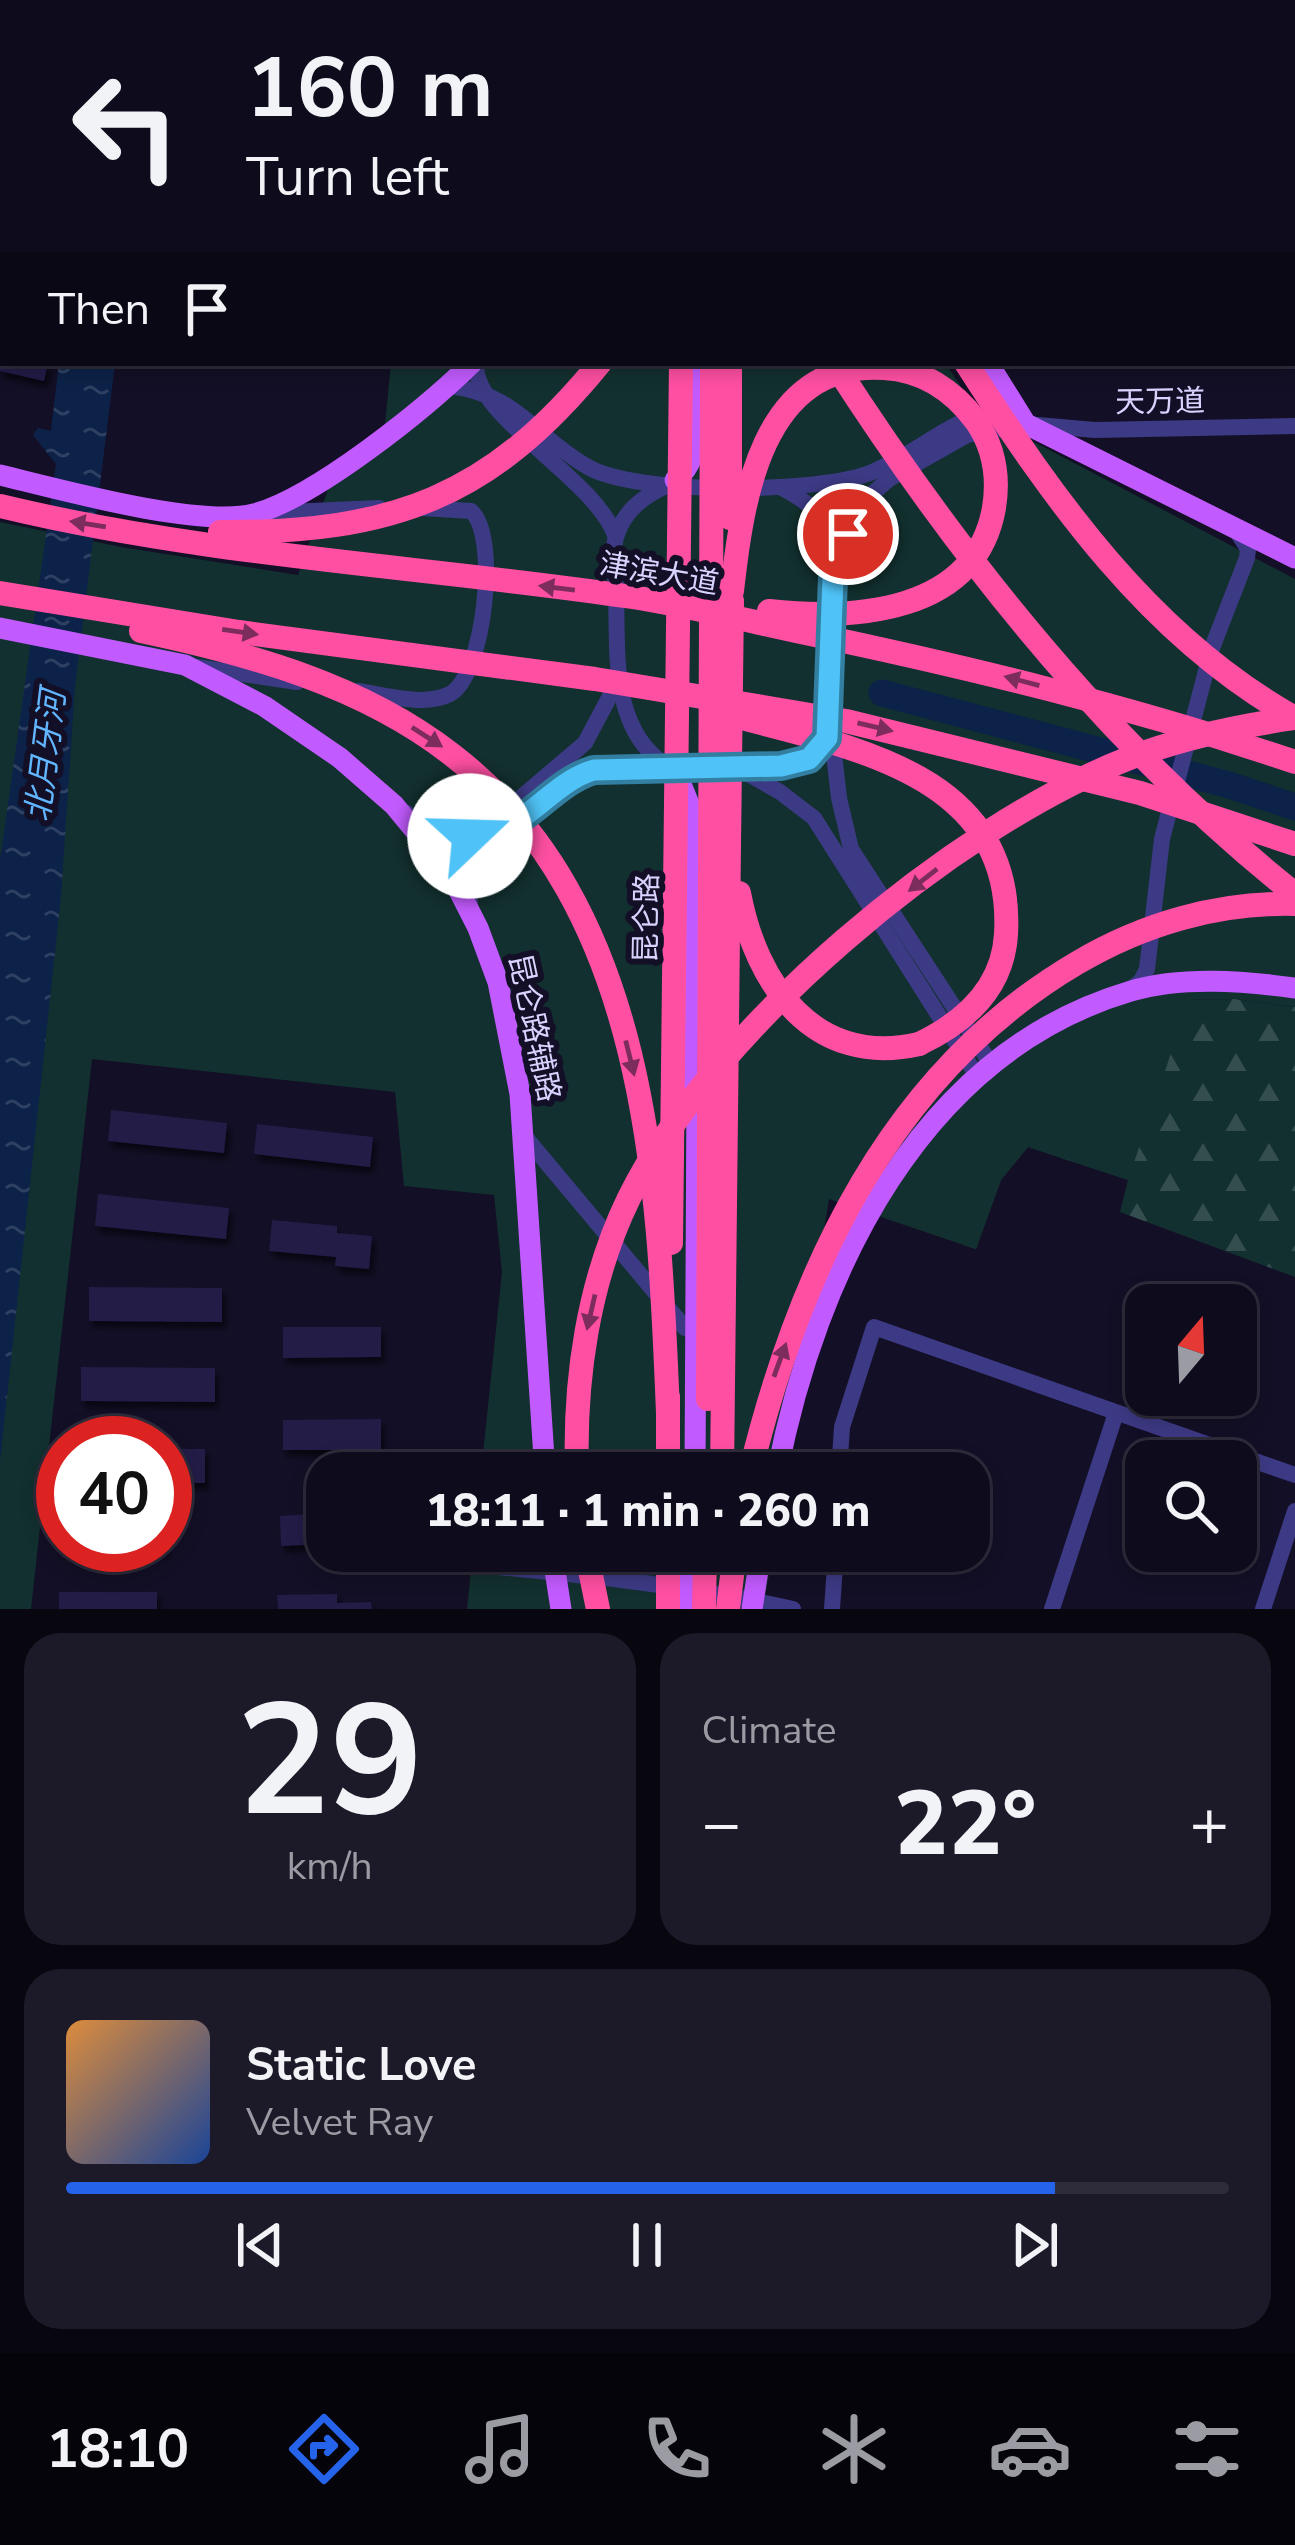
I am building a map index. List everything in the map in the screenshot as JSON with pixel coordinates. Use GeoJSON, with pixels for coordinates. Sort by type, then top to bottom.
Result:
{"type":"FeatureCollection","features":[{"type":"Feature","properties":{"kind":"highway"},"geometry":{"type":"LineString","coordinates":[[134,531],[287,531],[395,514],[446,494],[503,462],[562,410],[598,366]]}},
{"type":"Feature","properties":{"kind":"highway","name":"昆仑路"},"geometry":{"type":"LineString","coordinates":[[668,1452],[681,366]]}},
{"type":"Feature","properties":{"kind":"highway","name":"昆仑路"},"geometry":{"type":"LineString","coordinates":[[706,1452],[712,366]]}},
{"type":"Feature","properties":{"kind":"highway"},"geometry":{"type":"LineString","coordinates":[[722,1452],[730,366]]}},
{"type":"Feature","properties":{"kind":"highway"},"geometry":{"type":"LineString","coordinates":[[836,366],[1010,607],[1152,764],[1295,894]]}},
{"type":"Feature","properties":{"kind":"highway"},"geometry":{"type":"LineString","coordinates":[[968,366],[1080,529],[1131,590],[1186,640],[1295,718]]}},
{"type":"Feature","properties":{"kind":"highway"},"geometry":{"type":"LineString","coordinates":[[635,598],[822,616],[856,615],[910,603],[962,569],[987,530],[997,487],[995,465],[976,422],[946,389],[915,373],[864,368],[817,383],[780,417],[760,453],[740,519],[732,591]]}},
{"type":"Feature","properties":{"kind":"highway","name":"津滨大道"},"geometry":{"type":"LineString","coordinates":[[0,506],[326,560],[635,598],[1012,679],[1209,733],[1295,762]]}},
{"type":"Feature","properties":{"kind":"highway"},"geometry":{"type":"LineString","coordinates":[[0,594],[53,613],[170,638],[322,681],[390,714],[449,752],[476,774],[528,832],[583,919],[631,1057],[644,1121],[661,1266],[668,1412]]}},
{"type":"Feature","properties":{"kind":"highway"},"geometry":{"type":"LineString","coordinates":[[0,594],[239,632],[607,678],[846,721],[1140,793],[1295,844]]}},
{"type":"Feature","properties":{"kind":"highway"},"geometry":{"type":"LineString","coordinates":[[607,678],[847,747],[885,760],[940,789],[973,823],[989,848],[1001,882],[1006,941],[989,990],[954,1026],[905,1047],[838,1040],[812,1025],[774,988],[760,965],[743,917],[729,845]]}},
{"type":"Feature","properties":{"kind":"highway"},"geometry":{"type":"LineString","coordinates":[[578,1452],[583,1350],[627,1202],[664,1137],[703,1082],[742,1039],[860,929],[1022,811],[1126,759],[1196,736],[1295,718]]}},
{"type":"Feature","properties":{"kind":"highway"},"geometry":{"type":"LineString","coordinates":[[755,1452],[774,1377],[831,1236],[878,1154],[946,1067],[1002,1012],[1058,974],[1126,938],[1192,916],[1262,903],[1295,904]]}},
{"type":"Feature","properties":{"kind":"highway"},"geometry":{"type":"LineString","coordinates":[[590,1572],[598,1609]]}},
{"type":"Feature","properties":{"kind":"highway"},"geometry":{"type":"LineString","coordinates":[[676,1572],[688,1603]]}},
{"type":"Feature","properties":{"kind":"highway"},"geometry":{"type":"LineString","coordinates":[[688,1603],[698,1572]]}},
{"type":"Feature","properties":{"kind":"highway"},"geometry":{"type":"LineString","coordinates":[[721,1572],[724,1609]]}},
{"type":"Feature","properties":{"kind":"highway"},"geometry":{"type":"LineString","coordinates":[[724,1609],[731,1572]]}},
{"type":"Feature","properties":{"kind":"main road"},"geometry":{"type":"LineString","coordinates":[[0,475],[191,514],[251,514],[313,485],[471,366]]}},
{"type":"Feature","properties":{"kind":"main road"},"geometry":{"type":"LineString","coordinates":[[668,484],[688,471],[695,456],[698,366]]}},
{"type":"Feature","properties":{"kind":"main road"},"geometry":{"type":"LineString","coordinates":[[698,366],[702,458],[716,476],[734,485]]}},
{"type":"Feature","properties":{"kind":"main road"},"geometry":{"type":"LineString","coordinates":[[990,366],[1026,424],[1288,555]]}},
{"type":"Feature","properties":{"kind":"main road","name":"昆仑路辅路"},"geometry":{"type":"LineString","coordinates":[[0,628],[185,665],[264,706],[340,758],[394,805],[440,857],[470,912],[498,982],[526,1138],[543,1452]]}},
{"type":"Feature","properties":{"kind":"main road"},"geometry":{"type":"LineString","coordinates":[[669,767],[685,787],[689,804],[683,1452]]}},
{"type":"Feature","properties":{"kind":"main road"},"geometry":{"type":"LineString","coordinates":[[695,1452],[699,805],[708,783],[737,769]]}},
{"type":"Feature","properties":{"kind":"main road"},"geometry":{"type":"LineString","coordinates":[[781,1452],[788,1415],[832,1282],[896,1169],[984,1070],[1058,1022],[1119,995],[1176,984],[1255,983],[1295,988]]}},
{"type":"Feature","properties":{"kind":"main road"},"geometry":{"type":"LineString","coordinates":[[554,1572],[560,1609]]}},
{"type":"Feature","properties":{"kind":"main road"},"geometry":{"type":"LineString","coordinates":[[685,1572],[688,1603]]}},
{"type":"Feature","properties":{"kind":"main road"},"geometry":{"type":"LineString","coordinates":[[688,1603],[692,1572]]}},
{"type":"Feature","properties":{"kind":"main road"},"geometry":{"type":"LineString","coordinates":[[753,1604],[758,1572]]}},
{"type":"Feature","properties":{"kind":"street"},"geometry":{"type":"LineString","coordinates":[[470,912],[469,869],[494,817],[585,743],[607,678],[616,537],[609,518],[584,488],[492,406],[474,366]]}},
{"type":"Feature","properties":{"kind":"street"},"geometry":{"type":"LineString","coordinates":[[449,386],[482,392],[519,411],[593,470],[668,484],[782,488],[861,476],[984,412],[1004,412],[1026,424]]}},
{"type":"Feature","properties":{"kind":"street"},"geometry":{"type":"LineString","coordinates":[[833,578],[858,512],[889,479],[968,435],[1026,424]]}},
{"type":"Feature","properties":{"kind":"street","name":"天万道"},"geometry":{"type":"LineString","coordinates":[[1026,424],[1095,430],[1295,426]]}},
{"type":"Feature","properties":{"kind":"street"},"geometry":{"type":"LineString","coordinates":[[616,537],[635,505],[668,484]]}},
{"type":"Feature","properties":{"kind":"street"},"geometry":{"type":"LineString","coordinates":[[782,488],[812,507],[828,535],[833,578],[831,727],[851,849],[984,1070]]}},
{"type":"Feature","properties":{"kind":"street"},"geometry":{"type":"LineString","coordinates":[[185,665],[430,700],[455,691],[468,674],[489,562],[484,529],[471,511],[335,508],[251,514]]}},
{"type":"Feature","properties":{"kind":"street"},"geometry":{"type":"LineString","coordinates":[[1230,524],[1248,549]]}},
{"type":"Feature","properties":{"kind":"street"},"geometry":{"type":"LineString","coordinates":[[1248,549],[1262,547],[1288,555]]}},
{"type":"Feature","properties":{"kind":"street"},"geometry":{"type":"LineString","coordinates":[[1119,995],[1141,981],[1147,969],[1157,862],[1170,794],[1210,632],[1248,549]]}},
{"type":"Feature","properties":{"kind":"street"},"geometry":{"type":"LineString","coordinates":[[607,678],[634,734],[669,767]]}},
{"type":"Feature","properties":{"kind":"street"},"geometry":{"type":"LineString","coordinates":[[394,805],[448,832],[481,837],[504,831],[583,773],[603,768],[737,769],[802,762],[822,748],[831,727]]}},
{"type":"Feature","properties":{"kind":"street"},"geometry":{"type":"LineString","coordinates":[[737,769],[763,781],[814,818],[984,1070]]}},
{"type":"Feature","properties":{"kind":"street"},"geometry":{"type":"LineString","coordinates":[[1147,969],[1155,978],[1176,984]]}},
{"type":"Feature","properties":{"kind":"street"},"geometry":{"type":"LineString","coordinates":[[526,1138],[685,1328]]}},
{"type":"Feature","properties":{"kind":"street"},"geometry":{"type":"LineString","coordinates":[[840,1452],[842,1427],[874,1327],[1295,1475]]}},
{"type":"Feature","properties":{"kind":"street"},"geometry":{"type":"LineString","coordinates":[[1052,1609],[1115,1413]]}},
{"type":"Feature","properties":{"kind":"street"},"geometry":{"type":"LineString","coordinates":[[1263,1609],[1295,1510]]}},
{"type":"Feature","properties":{"kind":"street"},"geometry":{"type":"LineString","coordinates":[[586,1572],[688,1603],[793,1609]]}},
{"type":"Feature","properties":{"kind":"street"},"geometry":{"type":"LineString","coordinates":[[832,1609],[835,1572]]}},
{"type":"Feature","properties":{"kind":"green space"},"geometry":{"type":"Polygon","coordinates":[[[391,366],[947,366],[979,413],[1295,579],[1295,1007],[1235,999],[1189,1000],[1128,1180],[1028,1147],[1001,1180],[976,1249],[829,1199],[788,1452],[483,1452],[502,1272],[494,1195],[404,1186],[395,1092],[92,1059],[52,1416],[36,1416],[36,1564],[31,1609],[0,1609],[0,522],[298,575],[329,486],[383,444],[391,366]]]}},
{"type":"Feature","properties":{"kind":"green space"},"geometry":{"type":"Polygon","coordinates":[[[1235,999],[1295,1007],[1295,1277],[1120,1212],[1128,1180],[1028,1147],[1001,1180],[976,1249],[884,1218],[946,1136],[1189,1000],[1235,999]]]}},
{"type":"Feature","properties":{"kind":"green space"},"geometry":{"type":"Polygon","coordinates":[[[471,1572],[769,1572],[763,1609],[467,1609],[471,1572]]]}},
{"type":"Feature","properties":{"kind":"water","name":"北月牙河"},"geometry":{"type":"Polygon","coordinates":[[[59,366],[115,366],[75,687],[61,897],[0,1462],[0,860],[56,464],[33,435],[38,428],[51,431],[59,366]]]}},
{"type":"Feature","properties":{"kind":"building"},"geometry":{"type":"Polygon","coordinates":[[[0,366],[47,366],[44,381],[0,371],[0,366]]]}},
{"type":"Feature","properties":{"kind":"building"},"geometry":{"type":"Polygon","coordinates":[[[111,1110],[227,1123],[224,1153],[108,1141],[111,1110]]]}},
{"type":"Feature","properties":{"kind":"building"},"geometry":{"type":"Polygon","coordinates":[[[257,1124],[373,1137],[370,1167],[254,1154],[257,1124]]]}},
{"type":"Feature","properties":{"kind":"building"},"geometry":{"type":"Polygon","coordinates":[[[98,1194],[229,1208],[226,1239],[95,1226],[98,1194]]]}},
{"type":"Feature","properties":{"kind":"building"},"geometry":{"type":"Polygon","coordinates":[[[272,1220],[337,1226],[337,1233],[372,1236],[369,1269],[335,1266],[336,1257],[269,1251],[272,1220]]]}},
{"type":"Feature","properties":{"kind":"building"},"geometry":{"type":"Polygon","coordinates":[[[89,1287],[222,1288],[222,1322],[89,1321],[89,1287]]]}},
{"type":"Feature","properties":{"kind":"building"},"geometry":{"type":"Polygon","coordinates":[[[283,1327],[381,1327],[381,1357],[283,1358],[283,1327]]]}},
{"type":"Feature","properties":{"kind":"building"},"geometry":{"type":"Polygon","coordinates":[[[81,1367],[215,1368],[215,1402],[81,1401],[81,1367]]]}},
{"type":"Feature","properties":{"kind":"building"},"geometry":{"type":"Polygon","coordinates":[[[381,1419],[381,1450],[283,1450],[283,1420],[381,1419]]]}},
{"type":"Feature","properties":{"kind":"building"},"geometry":{"type":"Polygon","coordinates":[[[192,1449],[205,1449],[205,1483],[192,1483],[192,1449]]]}},
{"type":"Feature","properties":{"kind":"building"},"geometry":{"type":"Polygon","coordinates":[[[306,1514],[306,1545],[281,1546],[280,1516],[306,1514]]]}},
{"type":"Feature","properties":{"kind":"building"},"geometry":{"type":"Polygon","coordinates":[[[59,1592],[157,1592],[157,1609],[59,1609],[59,1592]]]}},
{"type":"Feature","properties":{"kind":"building"},"geometry":{"type":"Polygon","coordinates":[[[337,1594],[337,1603],[371,1602],[372,1609],[278,1609],[277,1595],[337,1594]]]}},
{"type":"Feature","properties":{"kind":"waterway"},"geometry":{"type":"LineString","coordinates":[[882,693],[1229,785],[1295,807]]}},
{"type":"Feature","properties":{"kind":"route"},"geometry":{"type":"LineString","coordinates":[[470,836],[504,831],[573,778],[594,770],[781,766],[816,754],[831,727],[833,578],[848,534]]}}]}
